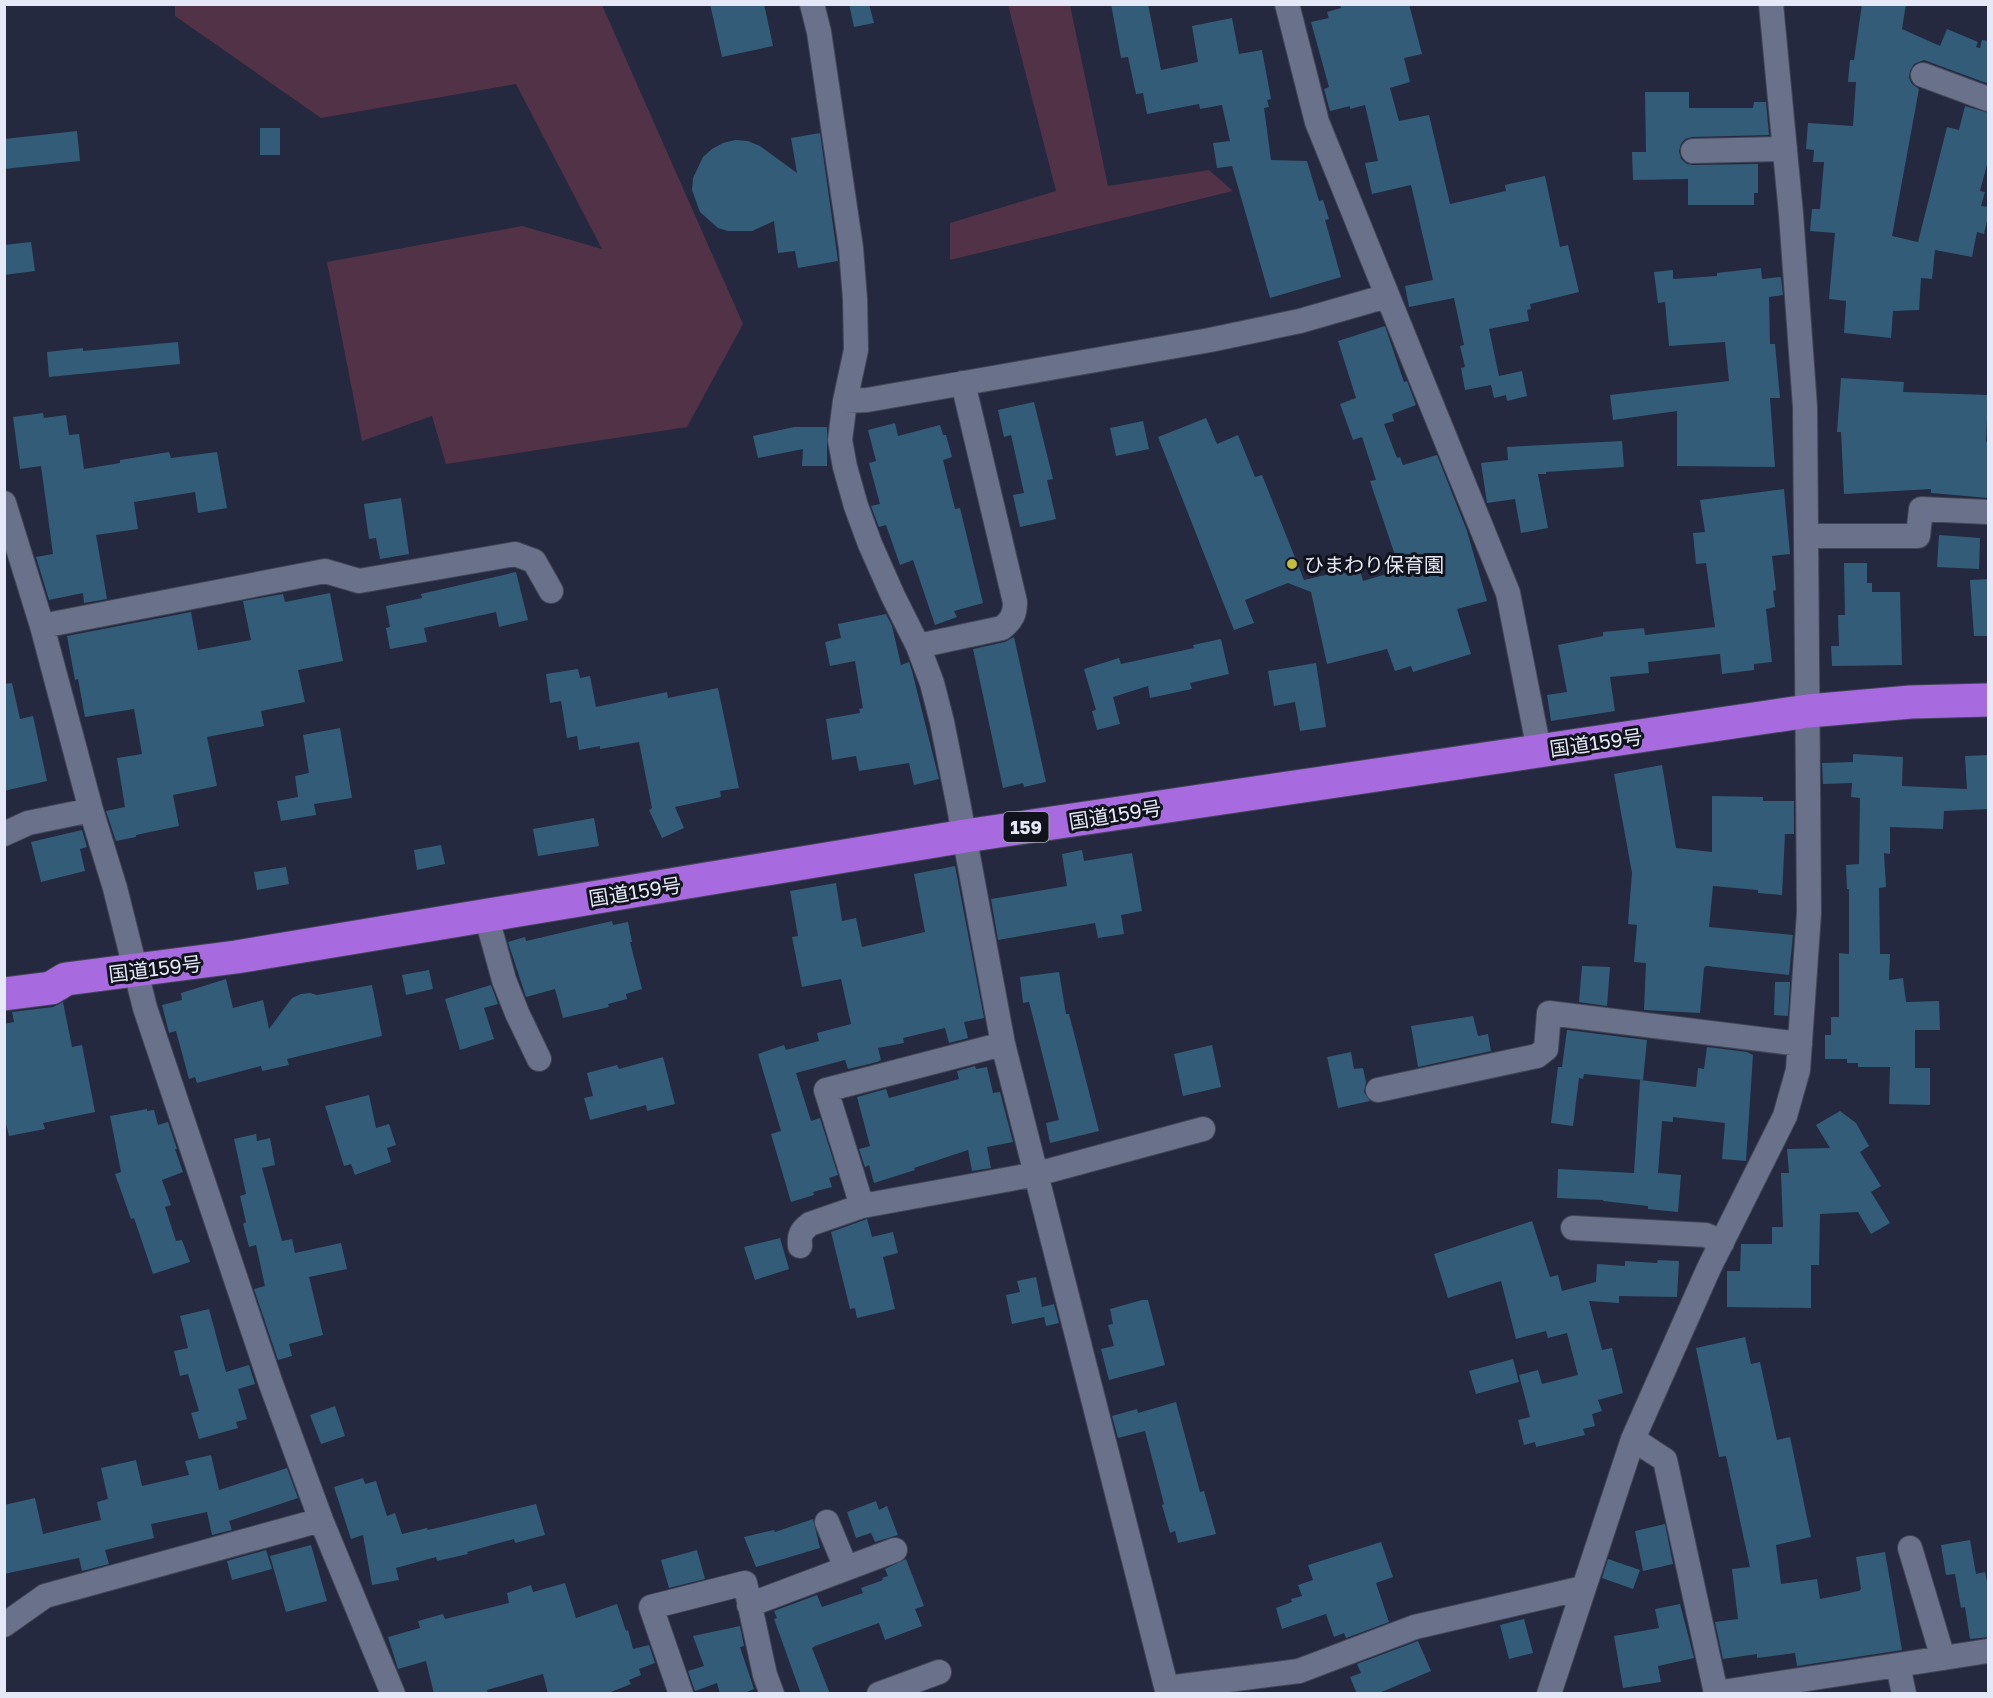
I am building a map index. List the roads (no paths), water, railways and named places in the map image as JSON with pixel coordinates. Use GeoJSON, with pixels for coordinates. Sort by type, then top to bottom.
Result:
{"type":"FeatureCollection","features":[{"type":"Feature","properties":{"kind":"highway","name":"国道159号"},"geometry":{"type":"LineString","coordinates":[[4,994],[51,988],[66,979],[236,957],[964,836],[1539,750],[1808,711],[1911,702],[1989,700]]}},
{"type":"Feature","properties":{"kind":"highway","name":"国道159号"},"geometry":{"type":"LineString","coordinates":[[4,978],[50,973],[66,979]]}},
{"type":"Feature","properties":{"kind":"street"},"geometry":{"type":"LineString","coordinates":[[812,4],[819,32],[851,248],[856,350],[845,401],[840,440],[844,467],[856,506],[932,683],[942,722],[1003,1044],[1168,1691],[1299,1671],[1415,1627],[1583,1588]]}},
{"type":"Feature","properties":{"kind":"street"},"geometry":{"type":"LineString","coordinates":[[1287,4],[1317,122],[1508,593],[1539,750]]}},
{"type":"Feature","properties":{"kind":"street"},"geometry":{"type":"LineString","coordinates":[[1549,1694],[1633,1439],[1722,1243],[1785,1116],[1798,1070],[1809,913],[1805,407],[1771,4]]}},
{"type":"Feature","properties":{"kind":"street"},"geometry":{"type":"LineString","coordinates":[[1923,75],[1989,99]]}},
{"type":"Feature","properties":{"kind":"street"},"geometry":{"type":"LineString","coordinates":[[1693,151],[1785,149]]}},
{"type":"Feature","properties":{"kind":"street"},"geometry":{"type":"LineString","coordinates":[[845,401],[867,400],[1210,340],[1300,321],[1387,296]]}},
{"type":"Feature","properties":{"kind":"street"},"geometry":{"type":"LineString","coordinates":[[918,646],[1002,628],[1011,622],[1015,612],[1015,602],[963,383]]}},
{"type":"Feature","properties":{"kind":"street"},"geometry":{"type":"LineString","coordinates":[[4,503],[42,626],[91,810],[115,888],[145,1008],[271,1384],[321,1520],[393,1694]]}},
{"type":"Feature","properties":{"kind":"street"},"geometry":{"type":"LineString","coordinates":[[1806,536],[1918,536],[1921,509],[1989,512]]}},
{"type":"Feature","properties":{"kind":"street"},"geometry":{"type":"LineString","coordinates":[[42,626],[325,571],[359,581],[515,554],[534,561],[551,591]]}},
{"type":"Feature","properties":{"kind":"street"},"geometry":{"type":"LineString","coordinates":[[4,834],[28,823],[91,810]]}},
{"type":"Feature","properties":{"kind":"street"},"geometry":{"type":"LineString","coordinates":[[486,915],[504,980],[539,1059]]}},
{"type":"Feature","properties":{"kind":"street"},"geometry":{"type":"LineString","coordinates":[[1378,1090],[1537,1056],[1546,1049],[1549,1013],[1800,1044]]}},
{"type":"Feature","properties":{"kind":"street"},"geometry":{"type":"LineString","coordinates":[[862,1206],[826,1090],[1003,1044]]}},
{"type":"Feature","properties":{"kind":"street"},"geometry":{"type":"LineString","coordinates":[[800,1246],[799,1236],[810,1224],[862,1206],[1037,1174],[1203,1129]]}},
{"type":"Feature","properties":{"kind":"street"},"geometry":{"type":"LineString","coordinates":[[1573,1228],[1706,1236],[1722,1243]]}},
{"type":"Feature","properties":{"kind":"street"},"geometry":{"type":"LineString","coordinates":[[1633,1439],[1665,1460],[1716,1693],[1989,1651]]}},
{"type":"Feature","properties":{"kind":"street"},"geometry":{"type":"LineString","coordinates":[[4,1625],[45,1596],[321,1520]]}},
{"type":"Feature","properties":{"kind":"street"},"geometry":{"type":"LineString","coordinates":[[827,1522],[846,1568]]}},
{"type":"Feature","properties":{"kind":"street"},"geometry":{"type":"LineString","coordinates":[[1910,1548],[1943,1658]]}},
{"type":"Feature","properties":{"kind":"street"},"geometry":{"type":"LineString","coordinates":[[749,1605],[895,1550]]}},
{"type":"Feature","properties":{"kind":"street"},"geometry":{"type":"LineString","coordinates":[[681,1694],[651,1607],[746,1583],[765,1676],[772,1694]]}},
{"type":"Feature","properties":{"kind":"street"},"geometry":{"type":"LineString","coordinates":[[1898,1665],[1904,1694]]}},
{"type":"Feature","properties":{"kind":"street"},"geometry":{"type":"LineString","coordinates":[[879,1694],[939,1672]]}},
{"type":"Feature","properties":{"kind":"place","name":"ひまわり保育園"},"geometry":{"type":"Point","coordinates":[1292,564]}}]}
